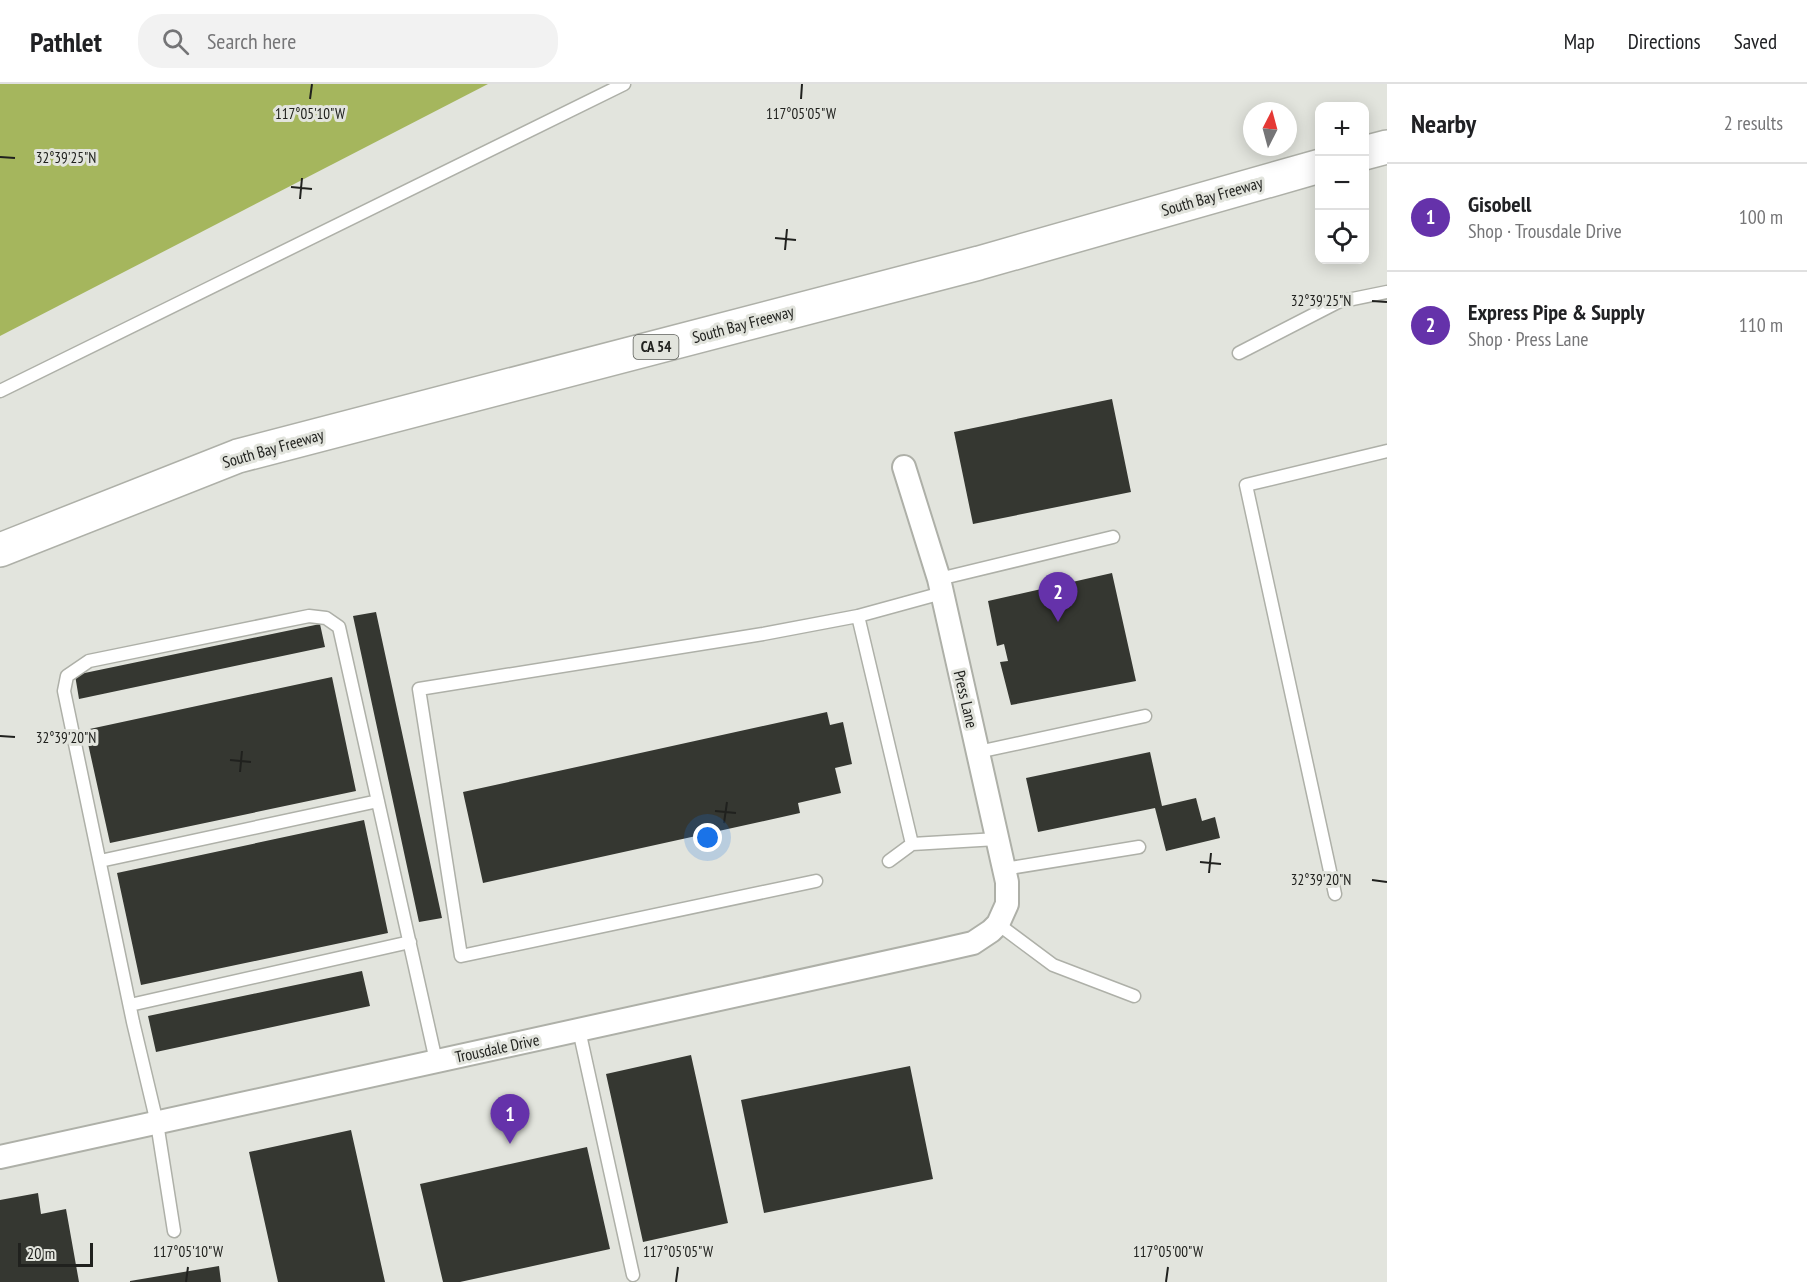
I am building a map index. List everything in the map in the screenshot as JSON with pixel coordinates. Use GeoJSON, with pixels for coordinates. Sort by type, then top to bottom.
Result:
{"type":"FeatureCollection","features":[{"type":"Feature","properties":{"kind":"highway"},"geometry":{"type":"LineString","coordinates":[[1369,152],[1387,147]]}},
{"type":"Feature","properties":{"kind":"highway","name":"South Bay Freeway"},"geometry":{"type":"LineString","coordinates":[[0,550],[238,456],[979,263],[1315,167]]}},
{"type":"Feature","properties":{"kind":"street","name":"Press Lane"},"geometry":{"type":"LineString","coordinates":[[904,467],[941,586],[1007,882],[1007,904],[995,927]]}},
{"type":"Feature","properties":{"kind":"street","name":"Trousdale Drive"},"geometry":{"type":"LineString","coordinates":[[0,1157],[973,943],[995,927]]}},
{"type":"Feature","properties":{"kind":"lane"},"geometry":{"type":"LineString","coordinates":[[0,391],[624,84]]}},
{"type":"Feature","properties":{"kind":"lane"},"geometry":{"type":"LineString","coordinates":[[1239,353],[1338,302],[1387,292]]}},
{"type":"Feature","properties":{"kind":"lane"},"geometry":{"type":"LineString","coordinates":[[1335,894],[1246,485],[1387,451]]}},
{"type":"Feature","properties":{"kind":"lane"},"geometry":{"type":"LineString","coordinates":[[816,882],[461,956],[418,689],[763,634],[858,616],[941,586],[1113,537]]}},
{"type":"Feature","properties":{"kind":"lane"},"geometry":{"type":"LineString","coordinates":[[174,1231],[157,1123],[129,1005],[64,691],[67,676],[89,661],[309,616],[326,618],[339,627],[436,1061]]}},
{"type":"Feature","properties":{"kind":"lane"},"geometry":{"type":"LineString","coordinates":[[858,616],[912,844]]}},
{"type":"Feature","properties":{"kind":"lane"},"geometry":{"type":"LineString","coordinates":[[978,752],[1145,716]]}},
{"type":"Feature","properties":{"kind":"lane"},"geometry":{"type":"LineString","coordinates":[[100,861],[378,801]]}},
{"type":"Feature","properties":{"kind":"lane"},"geometry":{"type":"LineString","coordinates":[[889,861],[912,844],[997,839]]}},
{"type":"Feature","properties":{"kind":"lane"},"geometry":{"type":"LineString","coordinates":[[1004,869],[1139,847]]}},
{"type":"Feature","properties":{"kind":"lane"},"geometry":{"type":"LineString","coordinates":[[995,927],[1053,965],[1134,996]]}},
{"type":"Feature","properties":{"kind":"lane"},"geometry":{"type":"LineString","coordinates":[[129,1005],[410,942]]}},
{"type":"Feature","properties":{"kind":"lane"},"geometry":{"type":"LineString","coordinates":[[579,1030],[633,1275]]}},
{"type":"Feature","properties":{"kind":"shaded area"},"geometry":{"type":"Polygon","coordinates":[[[0,84],[488,84],[0,336],[0,84]]]}},
{"type":"Feature","properties":{"kind":"building"},"geometry":{"type":"Polygon","coordinates":[[[1112,399],[1131,492],[973,524],[954,432],[1112,399]]]}},
{"type":"Feature","properties":{"kind":"building"},"geometry":{"type":"Polygon","coordinates":[[[1112,573],[1136,681],[1011,705],[1000,662],[1008,661],[1004,644],[997,646],[988,601],[1112,573]]]}},
{"type":"Feature","properties":{"kind":"building"},"geometry":{"type":"Polygon","coordinates":[[[376,612],[442,918],[419,922],[353,616],[376,612]]]}},
{"type":"Feature","properties":{"kind":"building"},"geometry":{"type":"Polygon","coordinates":[[[320,624],[325,647],[79,699],[75,675],[320,624]]]}},
{"type":"Feature","properties":{"kind":"building"},"geometry":{"type":"Polygon","coordinates":[[[332,677],[356,791],[110,843],[85,730],[332,677]]]}},
{"type":"Feature","properties":{"kind":"building"},"geometry":{"type":"Polygon","coordinates":[[[827,712],[830,725],[843,722],[852,764],[835,768],[841,793],[798,803],[800,813],[483,883],[463,792],[827,712]]]}},
{"type":"Feature","properties":{"kind":"building"},"geometry":{"type":"Polygon","coordinates":[[[1150,752],[1162,806],[1196,798],[1202,821],[1215,817],[1220,838],[1166,851],[1155,808],[1038,832],[1026,778],[1150,752]]]}},
{"type":"Feature","properties":{"kind":"building"},"geometry":{"type":"Polygon","coordinates":[[[364,820],[388,933],[141,985],[117,873],[364,820]]]}},
{"type":"Feature","properties":{"kind":"building"},"geometry":{"type":"Polygon","coordinates":[[[362,971],[370,1006],[156,1052],[148,1016],[362,971]]]}},
{"type":"Feature","properties":{"kind":"building"},"geometry":{"type":"Polygon","coordinates":[[[691,1055],[728,1223],[643,1242],[606,1074],[691,1055]]]}},
{"type":"Feature","properties":{"kind":"building"},"geometry":{"type":"Polygon","coordinates":[[[910,1066],[933,1179],[764,1213],[741,1100],[910,1066]]]}},
{"type":"Feature","properties":{"kind":"building"},"geometry":{"type":"Polygon","coordinates":[[[351,1130],[385,1282],[278,1282],[249,1152],[351,1130]]]}},
{"type":"Feature","properties":{"kind":"building"},"geometry":{"type":"Polygon","coordinates":[[[587,1147],[610,1249],[460,1282],[443,1282],[420,1184],[587,1147]]]}},
{"type":"Feature","properties":{"kind":"building"},"geometry":{"type":"Polygon","coordinates":[[[38,1193],[41,1214],[66,1209],[79,1282],[0,1282],[0,1200],[38,1193]]]}},
{"type":"Feature","properties":{"kind":"building"},"geometry":{"type":"Polygon","coordinates":[[[219,1266],[221,1282],[130,1282],[130,1281],[219,1266]]]}},
{"type":"Feature","properties":{"kind":"place","name":"Express Pipe & Supply"},"geometry":{"type":"Point","coordinates":[1058,622]}},
{"type":"Feature","properties":{"kind":"place","name":"Gisobell"},"geometry":{"type":"Point","coordinates":[510,1144]}}]}
